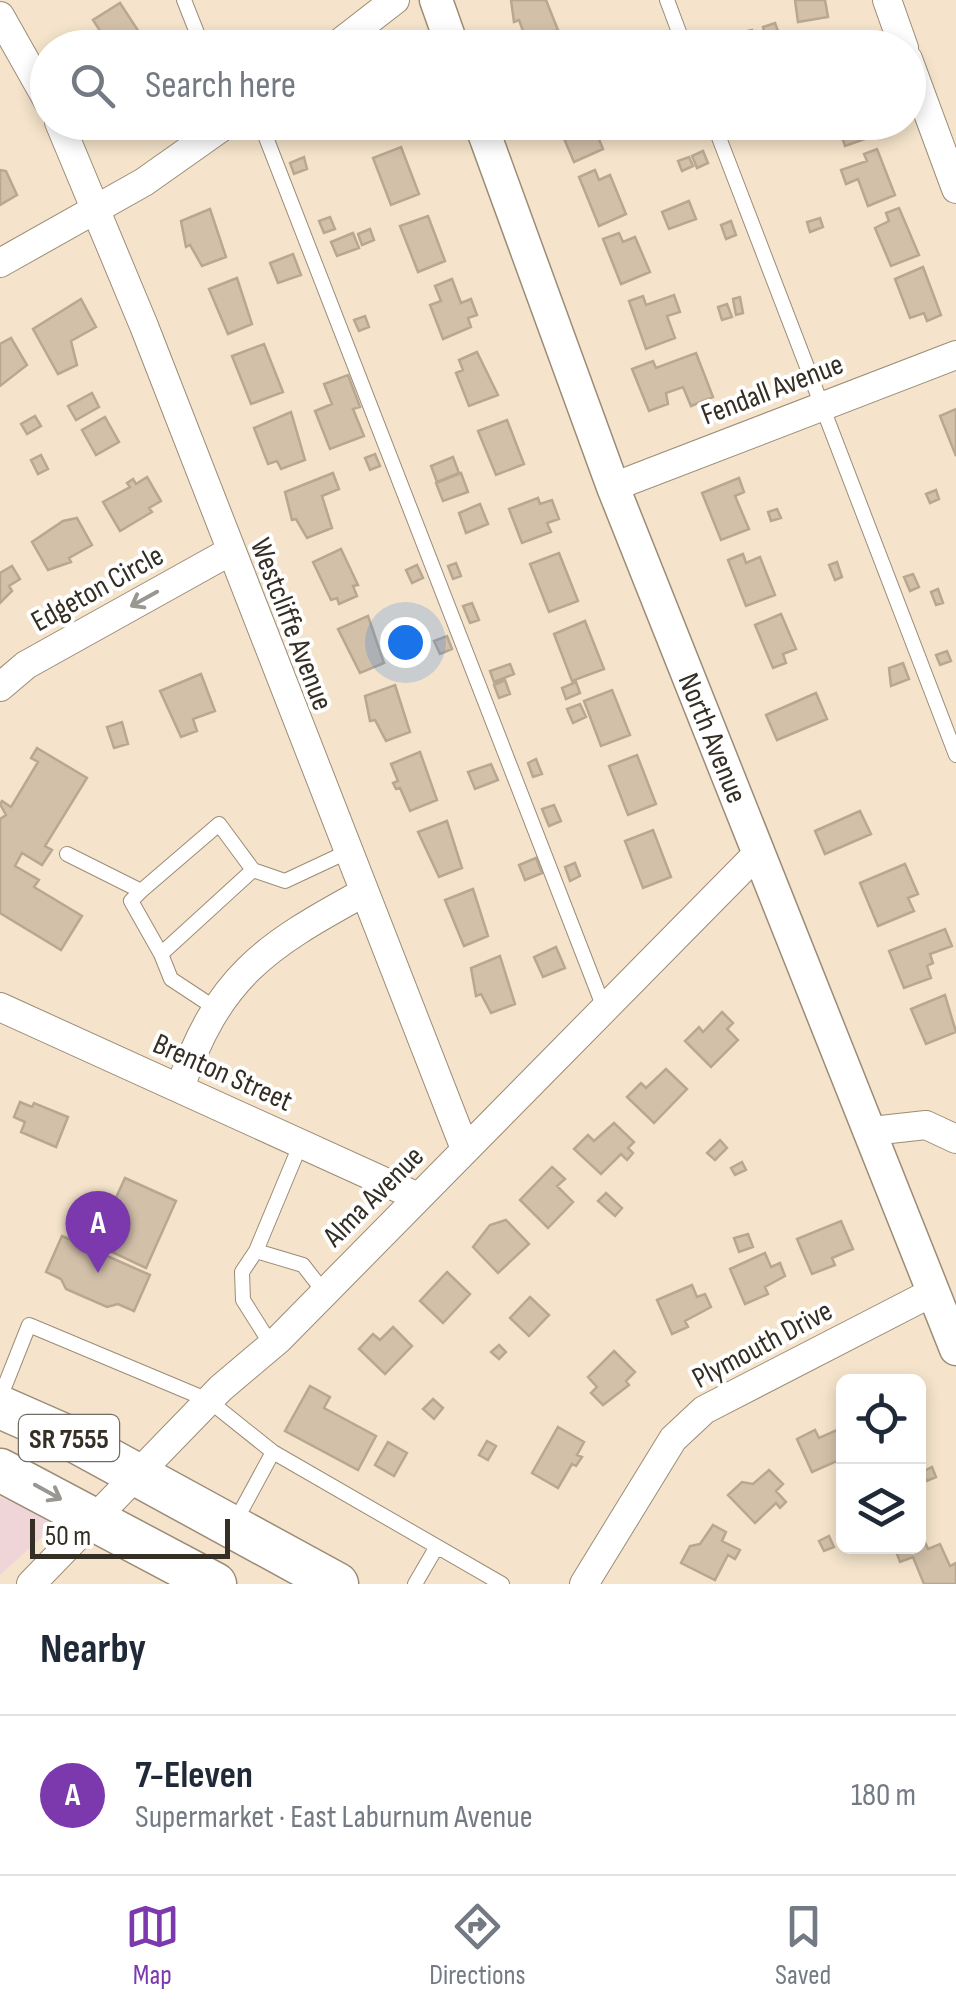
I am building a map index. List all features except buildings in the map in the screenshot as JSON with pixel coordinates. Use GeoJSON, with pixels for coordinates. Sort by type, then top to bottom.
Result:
{"type":"FeatureCollection","features":[{"type":"Feature","properties":{"kind":"main road","name":"SR 7555"},"geometry":{"type":"LineString","coordinates":[[0,1407],[66,1436],[337,1584]]}},
{"type":"Feature","properties":{"kind":"main road","name":"SR 7555"},"geometry":{"type":"LineString","coordinates":[[0,1470],[215,1584]]}},
{"type":"Feature","properties":{"kind":"street"},"geometry":{"type":"LineString","coordinates":[[356,30],[395,0]]}},
{"type":"Feature","properties":{"kind":"street"},"geometry":{"type":"LineString","coordinates":[[436,0],[447,30]]}},
{"type":"Feature","properties":{"kind":"street"},"geometry":{"type":"LineString","coordinates":[[887,0],[898,30]]}},
{"type":"Feature","properties":{"kind":"street"},"geometry":{"type":"LineString","coordinates":[[0,16],[30,69]]}},
{"type":"Feature","properties":{"kind":"street"},"geometry":{"type":"LineString","coordinates":[[926,108],[956,189]]}},
{"type":"Feature","properties":{"kind":"street","name":"Westcliffe Avenue"},"geometry":{"type":"LineString","coordinates":[[67,140],[465,1149]]}},
{"type":"Feature","properties":{"kind":"street"},"geometry":{"type":"LineString","coordinates":[[0,262],[144,182],[204,140]]}},
{"type":"Feature","properties":{"kind":"street","name":"North Avenue"},"geometry":{"type":"LineString","coordinates":[[487,140],[613,487],[956,1349]]}},
{"type":"Feature","properties":{"kind":"street","name":"Fendall Avenue"},"geometry":{"type":"LineString","coordinates":[[613,487],[822,403],[956,355]]}},
{"type":"Feature","properties":{"kind":"street","name":"Edgeton Circle"},"geometry":{"type":"LineString","coordinates":[[0,687],[26,665],[230,552]]}},
{"type":"Feature","properties":{"kind":"street","name":"Alma Avenue"},"geometry":{"type":"LineString","coordinates":[[31,1584],[208,1400],[272,1346],[759,852]]}},
{"type":"Feature","properties":{"kind":"street"},"geometry":{"type":"LineString","coordinates":[[180,1088],[198,1036],[227,989],[282,939],[363,893]]}},
{"type":"Feature","properties":{"kind":"street","name":"Brenton Street"},"geometry":{"type":"LineString","coordinates":[[0,1008],[418,1197]]}},
{"type":"Feature","properties":{"kind":"street"},"geometry":{"type":"LineString","coordinates":[[872,1131],[926,1125],[956,1140]]}},
{"type":"Feature","properties":{"kind":"street","name":"Plymouth Drive"},"geometry":{"type":"LineString","coordinates":[[584,1584],[673,1438],[704,1410],[932,1292]]}},
{"type":"Feature","properties":{"kind":"lane"},"geometry":{"type":"LineString","coordinates":[[184,0],[196,30]]}},
{"type":"Feature","properties":{"kind":"lane"},"geometry":{"type":"LineString","coordinates":[[667,0],[678,30]]}},
{"type":"Feature","properties":{"kind":"lane"},"geometry":{"type":"LineString","coordinates":[[267,140],[604,1008]]}},
{"type":"Feature","properties":{"kind":"lane"},"geometry":{"type":"LineString","coordinates":[[721,140],[956,755]]}},
{"type":"Feature","properties":{"kind":"lane"},"geometry":{"type":"LineString","coordinates":[[215,1008],[171,979],[131,901],[219,824],[252,870],[285,881],[347,852]]}},
{"type":"Feature","properties":{"kind":"lane"},"geometry":{"type":"LineString","coordinates":[[67,854],[141,891]]}},
{"type":"Feature","properties":{"kind":"lane"},"geometry":{"type":"LineString","coordinates":[[161,954],[252,870]]}},
{"type":"Feature","properties":{"kind":"lane"},"geometry":{"type":"LineString","coordinates":[[272,1346],[243,1300],[242,1272],[256,1252],[302,1143]]}},
{"type":"Feature","properties":{"kind":"lane"},"geometry":{"type":"LineString","coordinates":[[256,1252],[303,1266],[324,1292]]}},
{"type":"Feature","properties":{"kind":"lane"},"geometry":{"type":"LineString","coordinates":[[0,1398],[29,1325],[208,1400],[273,1452],[502,1584]]}},
{"type":"Feature","properties":{"kind":"lane"},"geometry":{"type":"LineString","coordinates":[[232,1527],[273,1452]]}},
{"type":"Feature","properties":{"kind":"lane"},"geometry":{"type":"LineString","coordinates":[[414,1584],[436,1548]]}},
{"type":"Feature","properties":{"kind":"shaded area"},"geometry":{"type":"Polygon","coordinates":[[[0,1497],[58,1522],[0,1575],[0,1497]]]}},
{"type":"Feature","properties":{"kind":"place","name":"7-Eleven"},"geometry":{"type":"Point","coordinates":[98,1273]}}]}
